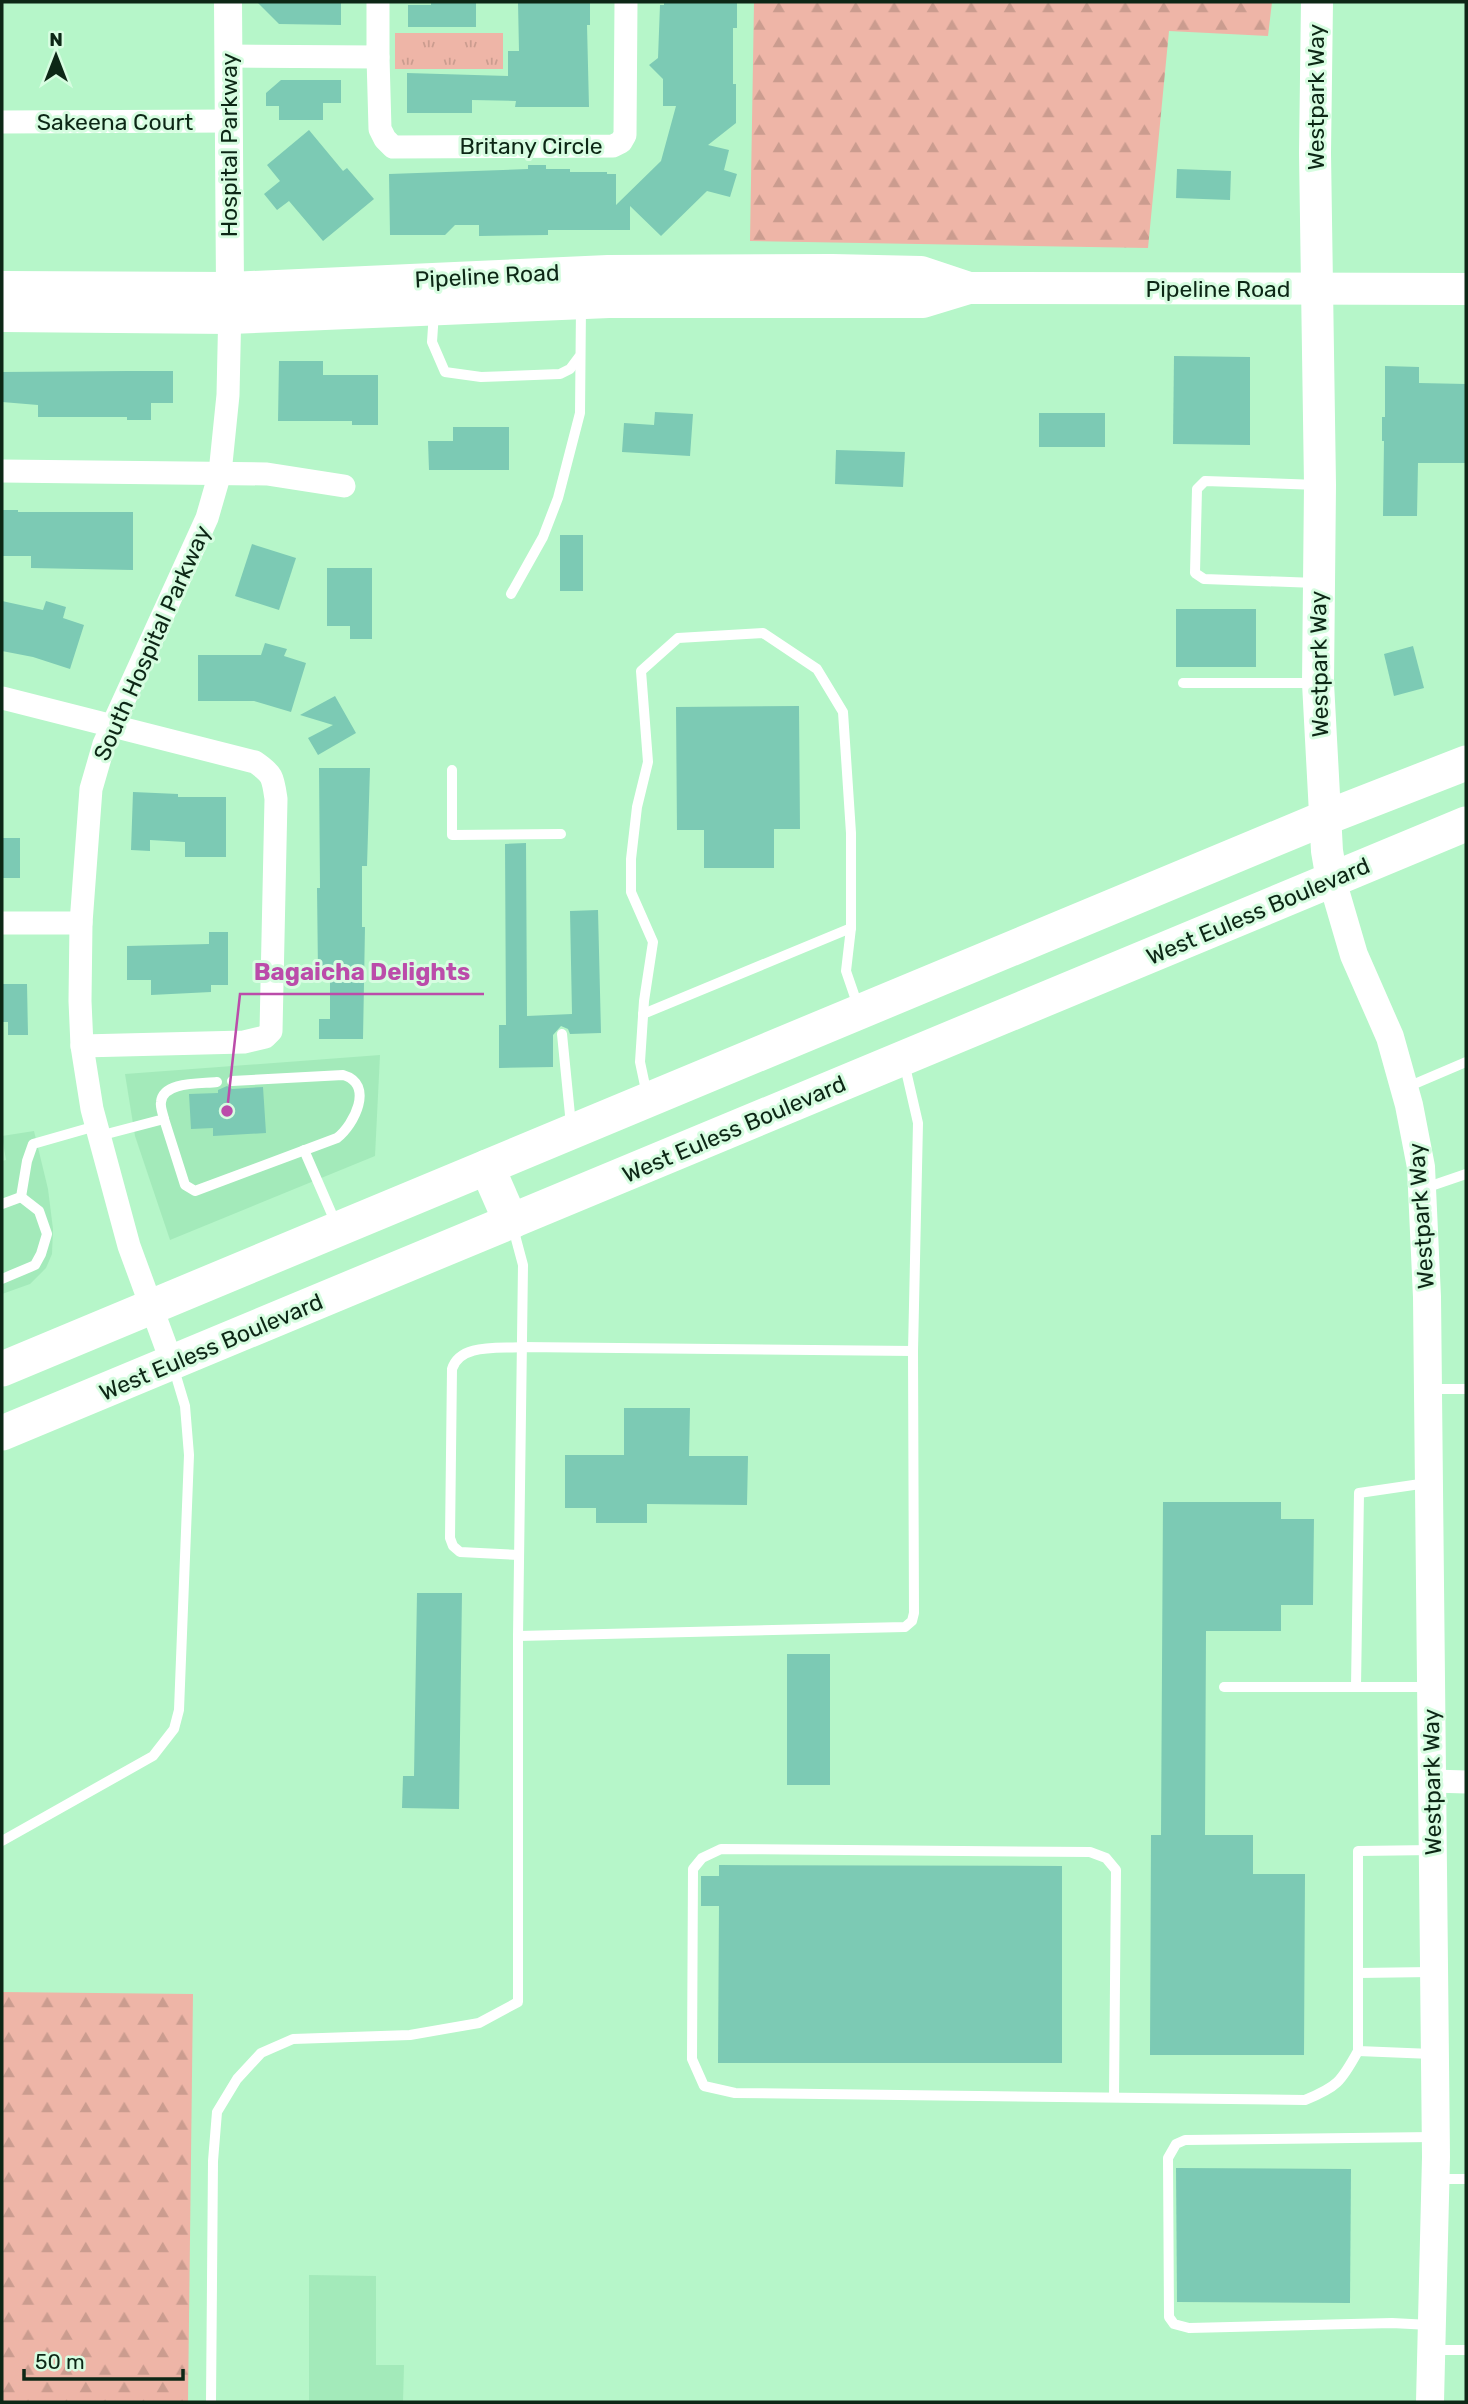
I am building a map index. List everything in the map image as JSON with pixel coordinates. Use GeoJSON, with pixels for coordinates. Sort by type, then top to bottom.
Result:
{"type":"FeatureCollection","features":[{"type":"Feature","properties":{"kind":"main road","name":"Westpark Way"},"geometry":{"type":"LineString","coordinates":[[1317,2],[1315,153],[1320,485],[1318,683],[1327,851],[1332,880]]}},
{"type":"Feature","properties":{"kind":"main road","name":"Pipeline Road"},"geometry":{"type":"LineString","coordinates":[[2,286],[230,288],[608,271],[832,270],[921,272],[969,288]]}},
{"type":"Feature","properties":{"kind":"main road"},"geometry":{"type":"LineString","coordinates":[[595,303],[608,271]]}},
{"type":"Feature","properties":{"kind":"main road","name":"Pipeline Road"},"geometry":{"type":"LineString","coordinates":[[2,317],[230,318],[595,303],[923,302],[969,288],[1466,289]]}},
{"type":"Feature","properties":{"kind":"main road"},"geometry":{"type":"LineString","coordinates":[[2,1369],[1325,818],[1466,763]]}},
{"type":"Feature","properties":{"kind":"main road","name":"West Euless Boulevard"},"geometry":{"type":"LineString","coordinates":[[2,1433],[1466,824]]}},
{"type":"Feature","properties":{"kind":"main road"},"geometry":{"type":"LineString","coordinates":[[488,1167],[511,1222]]}},
{"type":"Feature","properties":{"kind":"street","name":"Hospital Parkway"},"geometry":{"type":"LineString","coordinates":[[228,2],[230,288]]}},
{"type":"Feature","properties":{"kind":"street","name":"Britany Circle"},"geometry":{"type":"LineString","coordinates":[[378,2],[380,129],[385,139],[393,146],[613,146],[621,142],[625,135],[626,2]]}},
{"type":"Feature","properties":{"kind":"street"},"geometry":{"type":"LineString","coordinates":[[228,56],[378,57]]}},
{"type":"Feature","properties":{"kind":"street","name":"Sakeena Court"},"geometry":{"type":"LineString","coordinates":[[2,122],[229,121]]}},
{"type":"Feature","properties":{"kind":"street","name":"South Hospital Parkway"},"geometry":{"type":"LineString","coordinates":[[172,1363],[129,1246],[97,1131],[82,1046],[81,923],[91,789],[104,744],[207,518],[220,473],[228,396],[230,288]]}},
{"type":"Feature","properties":{"kind":"street"},"geometry":{"type":"LineString","coordinates":[[2,471],[267,474],[344,486]]}},
{"type":"Feature","properties":{"kind":"street"},"geometry":{"type":"LineString","coordinates":[[2,698],[255,762],[273,778],[276,799],[271,1031],[265,1037],[244,1042],[82,1046]]}},
{"type":"Feature","properties":{"kind":"street","name":"Westpark Way"},"geometry":{"type":"LineString","coordinates":[[1332,880],[1354,956],[1390,1037],[1405,1088],[1422,1167],[1428,1389],[1435,1972],[1436,2179],[1430,2402]]}},
{"type":"Feature","properties":{"kind":"street"},"geometry":{"type":"LineString","coordinates":[[2,923],[81,923]]}},
{"type":"Feature","properties":{"kind":"street"},"geometry":{"type":"LineString","coordinates":[[1433,1782],[1466,1782]]}},
{"type":"Feature","properties":{"kind":"lane"},"geometry":{"type":"LineString","coordinates":[[511,594],[543,537],[558,498],[580,413],[580,354],[595,303]]}},
{"type":"Feature","properties":{"kind":"lane"},"geometry":{"type":"LineString","coordinates":[[434,310],[432,341],[445,372],[481,377],[560,374],[570,369],[580,354]]}},
{"type":"Feature","properties":{"kind":"lane"},"geometry":{"type":"LineString","coordinates":[[1317,583],[1204,579],[1195,573],[1198,489],[1205,481],[1320,485]]}},
{"type":"Feature","properties":{"kind":"lane"},"geometry":{"type":"LineString","coordinates":[[648,1100],[640,1062],[643,1014],[653,942],[631,892],[631,859],[637,807],[648,762],[641,671],[678,638],[763,633],[817,669],[843,712],[851,833],[850,928],[846,971],[860,1012]]}},
{"type":"Feature","properties":{"kind":"lane"},"geometry":{"type":"LineString","coordinates":[[1183,683],[1318,683]]}},
{"type":"Feature","properties":{"kind":"lane"},"geometry":{"type":"LineString","coordinates":[[452,770],[452,835],[561,834]]}},
{"type":"Feature","properties":{"kind":"lane"},"geometry":{"type":"LineString","coordinates":[[643,1014],[850,928]]}},
{"type":"Feature","properties":{"kind":"lane"},"geometry":{"type":"LineString","coordinates":[[562,1034],[572,1132]]}},
{"type":"Feature","properties":{"kind":"lane"},"geometry":{"type":"LineString","coordinates":[[518,1636],[905,1627],[912,1621],[913,1351],[918,1123],[903,1059]]}},
{"type":"Feature","properties":{"kind":"lane"},"geometry":{"type":"LineString","coordinates":[[1405,1088],[1466,1062]]}},
{"type":"Feature","properties":{"kind":"lane"},"geometry":{"type":"LineString","coordinates":[[217,1082],[172,1088],[165,1092],[160,1104],[185,1185],[195,1191],[337,1138],[352,1124],[359,1101],[357,1086],[349,1077],[343,1075],[232,1081]]}},
{"type":"Feature","properties":{"kind":"lane"},"geometry":{"type":"LineString","coordinates":[[21,1197],[33,1144],[164,1119]]}},
{"type":"Feature","properties":{"kind":"lane"},"geometry":{"type":"LineString","coordinates":[[304,1150],[338,1229]]}},
{"type":"Feature","properties":{"kind":"lane"},"geometry":{"type":"LineString","coordinates":[[1422,1188],[1466,1174]]}},
{"type":"Feature","properties":{"kind":"lane"},"geometry":{"type":"LineString","coordinates":[[2,1204],[21,1197]]}},
{"type":"Feature","properties":{"kind":"lane"},"geometry":{"type":"LineString","coordinates":[[2,1279],[35,1265],[47,1234],[39,1211],[21,1197]]}},
{"type":"Feature","properties":{"kind":"lane"},"geometry":{"type":"LineString","coordinates":[[211,2402],[212,2161],[217,2112],[236,2079],[261,2053],[293,2039],[410,2035],[479,2022],[518,2002],[518,1636],[523,1265],[511,1222]]}},
{"type":"Feature","properties":{"kind":"lane"},"geometry":{"type":"LineString","coordinates":[[519,1555],[473,1555],[460,1552],[453,1546],[450,1538],[452,1369],[455,1360],[463,1353],[522,1347],[913,1351]]}},
{"type":"Feature","properties":{"kind":"lane"},"geometry":{"type":"LineString","coordinates":[[2,1841],[153,1756],[174,1729],[179,1710],[189,1455],[185,1406],[172,1363]]}},
{"type":"Feature","properties":{"kind":"lane"},"geometry":{"type":"LineString","coordinates":[[1428,1389],[1466,1389]]}},
{"type":"Feature","properties":{"kind":"lane"},"geometry":{"type":"LineString","coordinates":[[1356,1687],[1359,1493],[1429,1482]]}},
{"type":"Feature","properties":{"kind":"lane"},"geometry":{"type":"LineString","coordinates":[[1224,1687],[1431,1687]]}},
{"type":"Feature","properties":{"kind":"lane"},"geometry":{"type":"LineString","coordinates":[[1114,2098],[1116,1870],[1106,1858],[1090,1852],[721,1849],[702,1858],[693,1869],[692,2059],[704,2086],[735,2093],[1114,2098],[1305,2100],[1326,2091],[1342,2079],[1358,2051],[1358,1851],[1433,1850]]}},
{"type":"Feature","properties":{"kind":"lane"},"geometry":{"type":"LineString","coordinates":[[1358,1973],[1435,1972]]}},
{"type":"Feature","properties":{"kind":"lane"},"geometry":{"type":"LineString","coordinates":[[1358,2051],[1435,2054]]}},
{"type":"Feature","properties":{"kind":"lane"},"geometry":{"type":"LineString","coordinates":[[1436,2137],[1185,2140],[1176,2144],[1168,2158],[1169,2317],[1174,2324],[1189,2328],[1392,2323],[1466,2350]]}},
{"type":"Feature","properties":{"kind":"lane"},"geometry":{"type":"LineString","coordinates":[[1436,2179],[1466,2179]]}},
{"type":"Feature","properties":{"kind":"shaded area"},"geometry":{"type":"Polygon","coordinates":[[[380,1055],[375,1156],[170,1240],[135,1136],[125,1074],[380,1055]]]}},
{"type":"Feature","properties":{"kind":"shaded area"},"geometry":{"type":"Polygon","coordinates":[[[34,1131],[48,1189],[53,1229],[52,1254],[46,1268],[30,1284],[2,1294],[2,1161],[6,1160],[2,1136],[34,1131]]]}},
{"type":"Feature","properties":{"kind":"shaded area"},"geometry":{"type":"Polygon","coordinates":[[[309,2275],[376,2276],[376,2365],[404,2365],[403,2402],[309,2402],[309,2275]]]}},
{"type":"Feature","properties":{"kind":"green space"},"geometry":{"type":"Polygon","coordinates":[[[754,2],[1272,2],[1268,36],[1169,31],[1148,248],[750,241],[754,2]]]}},
{"type":"Feature","properties":{"kind":"green space"},"geometry":{"type":"Polygon","coordinates":[[[395,33],[503,33],[503,69],[395,69],[395,33]]]}},
{"type":"Feature","properties":{"kind":"green space"},"geometry":{"type":"Polygon","coordinates":[[[2,1992],[193,1994],[188,2402],[2,2402],[2,1992]]]}},
{"type":"Feature","properties":{"kind":"building"},"geometry":{"type":"Polygon","coordinates":[[[257,2],[341,2],[341,25],[279,24],[257,2]]]}},
{"type":"Feature","properties":{"kind":"building"},"geometry":{"type":"Polygon","coordinates":[[[431,2],[476,2],[476,27],[408,27],[408,5],[431,5],[431,2]]]}},
{"type":"Feature","properties":{"kind":"building"},"geometry":{"type":"Polygon","coordinates":[[[518,2],[590,2],[590,25],[587,25],[589,107],[515,107],[516,101],[472,100],[472,113],[407,113],[407,73],[508,76],[508,51],[519,51],[518,2]]]}},
{"type":"Feature","properties":{"kind":"building"},"geometry":{"type":"Polygon","coordinates":[[[664,2],[737,2],[737,28],[733,28],[736,123],[708,145],[729,150],[724,170],[737,174],[730,197],[707,191],[661,236],[630,206],[630,230],[548,230],[548,235],[479,236],[479,225],[455,225],[445,235],[390,235],[389,174],[528,169],[528,165],[546,165],[546,169],[570,169],[570,172],[607,172],[616,174],[616,205],[661,161],[676,106],[663,106],[663,79],[649,65],[658,58],[660,5],[664,5],[664,2]]]}},
{"type":"Feature","properties":{"kind":"building"},"geometry":{"type":"Polygon","coordinates":[[[281,80],[341,80],[341,103],[323,103],[323,120],[279,120],[279,106],[266,106],[266,93],[281,80]]]}},
{"type":"Feature","properties":{"kind":"building"},"geometry":{"type":"Polygon","coordinates":[[[309,130],[343,171],[347,168],[374,199],[323,241],[289,201],[277,210],[264,194],[280,181],[267,165],[309,130]]]}},
{"type":"Feature","properties":{"kind":"building"},"geometry":{"type":"Polygon","coordinates":[[[1177,169],[1231,171],[1230,200],[1176,198],[1177,169]]]}},
{"type":"Feature","properties":{"kind":"building"},"geometry":{"type":"Polygon","coordinates":[[[1174,356],[1250,357],[1250,445],[1173,444],[1174,356]]]}},
{"type":"Feature","properties":{"kind":"building"},"geometry":{"type":"Polygon","coordinates":[[[279,361],[323,361],[323,375],[378,375],[378,425],[352,425],[352,421],[278,421],[279,361]]]}},
{"type":"Feature","properties":{"kind":"building"},"geometry":{"type":"Polygon","coordinates":[[[1385,366],[1419,367],[1419,383],[1466,384],[1466,463],[1418,463],[1417,516],[1383,516],[1382,417],[1385,417],[1385,366]]]}},
{"type":"Feature","properties":{"kind":"building"},"geometry":{"type":"Polygon","coordinates":[[[173,371],[173,403],[151,403],[151,420],[127,420],[127,417],[38,417],[38,405],[2,402],[2,372],[173,371]]]}},
{"type":"Feature","properties":{"kind":"building"},"geometry":{"type":"Polygon","coordinates":[[[655,412],[693,414],[690,456],[622,452],[624,423],[654,425],[655,412]]]}},
{"type":"Feature","properties":{"kind":"building"},"geometry":{"type":"Polygon","coordinates":[[[1039,413],[1105,413],[1105,447],[1039,447],[1039,413]]]}},
{"type":"Feature","properties":{"kind":"building"},"geometry":{"type":"Polygon","coordinates":[[[453,427],[509,427],[509,470],[429,470],[428,441],[453,441],[453,427]]]}},
{"type":"Feature","properties":{"kind":"building"},"geometry":{"type":"Polygon","coordinates":[[[836,450],[905,452],[903,487],[835,484],[836,450]]]}},
{"type":"Feature","properties":{"kind":"building"},"geometry":{"type":"Polygon","coordinates":[[[2,510],[133,512],[133,570],[31,568],[31,556],[2,556],[2,510]]]}},
{"type":"Feature","properties":{"kind":"building"},"geometry":{"type":"Polygon","coordinates":[[[560,535],[583,535],[583,591],[560,591],[560,535]]]}},
{"type":"Feature","properties":{"kind":"building"},"geometry":{"type":"Polygon","coordinates":[[[252,544],[296,558],[279,610],[235,596],[252,544]]]}},
{"type":"Feature","properties":{"kind":"building"},"geometry":{"type":"Polygon","coordinates":[[[327,568],[372,568],[372,639],[350,639],[350,626],[327,626],[327,568]]]}},
{"type":"Feature","properties":{"kind":"building"},"geometry":{"type":"Polygon","coordinates":[[[2,601],[43,610],[46,601],[66,607],[63,618],[84,625],[70,669],[33,657],[2,651],[2,601]]]}},
{"type":"Feature","properties":{"kind":"building"},"geometry":{"type":"Polygon","coordinates":[[[1176,609],[1256,609],[1256,667],[1176,667],[1176,609]]]}},
{"type":"Feature","properties":{"kind":"building"},"geometry":{"type":"Polygon","coordinates":[[[265,643],[287,649],[284,656],[306,663],[291,712],[254,701],[198,701],[198,655],[261,655],[265,643]]]}},
{"type":"Feature","properties":{"kind":"building"},"geometry":{"type":"Polygon","coordinates":[[[1413,646],[1424,688],[1394,696],[1384,654],[1413,646]]]}},
{"type":"Feature","properties":{"kind":"building"},"geometry":{"type":"Polygon","coordinates":[[[335,696],[356,733],[318,755],[308,738],[333,725],[300,715],[335,696]]]}},
{"type":"Feature","properties":{"kind":"building"},"geometry":{"type":"Polygon","coordinates":[[[799,706],[800,829],[774,829],[774,868],[704,868],[704,830],[677,830],[676,707],[799,706]]]}},
{"type":"Feature","properties":{"kind":"building"},"geometry":{"type":"Polygon","coordinates":[[[319,768],[370,768],[367,866],[362,866],[362,927],[365,927],[363,1039],[319,1039],[319,1019],[330,1019],[330,973],[318,973],[319,768]]]}},
{"type":"Feature","properties":{"kind":"building"},"geometry":{"type":"Polygon","coordinates":[[[133,792],[178,794],[178,797],[226,797],[226,857],[185,857],[185,842],[150,840],[150,851],[131,850],[133,792]]]}},
{"type":"Feature","properties":{"kind":"building"},"geometry":{"type":"Polygon","coordinates":[[[2,838],[20,838],[20,878],[2,878],[2,838]]]}},
{"type":"Feature","properties":{"kind":"building"},"geometry":{"type":"Polygon","coordinates":[[[526,843],[527,1016],[572,1014],[570,911],[598,910],[601,1033],[570,1034],[568,1029],[561,1026],[553,1035],[553,1067],[499,1068],[499,1025],[506,1025],[505,844],[526,843]]]}},
{"type":"Feature","properties":{"kind":"building"},"geometry":{"type":"Polygon","coordinates":[[[209,932],[228,932],[228,985],[211,985],[211,992],[151,995],[151,980],[127,980],[127,946],[209,944],[209,932]]]}},
{"type":"Feature","properties":{"kind":"building"},"geometry":{"type":"Polygon","coordinates":[[[2,984],[27,984],[28,1035],[8,1035],[8,1022],[2,1022],[2,984]]]}},
{"type":"Feature","properties":{"kind":"building"},"geometry":{"type":"Polygon","coordinates":[[[227,1086],[232,1089],[263,1087],[266,1133],[213,1136],[213,1128],[191,1129],[189,1094],[218,1093],[218,1090],[227,1086]]]}},
{"type":"Feature","properties":{"kind":"building"},"geometry":{"type":"Polygon","coordinates":[[[624,1408],[690,1408],[689,1456],[748,1456],[747,1505],[647,1504],[647,1523],[596,1523],[596,1508],[565,1508],[565,1455],[624,1455],[624,1408]]]}},
{"type":"Feature","properties":{"kind":"building"},"geometry":{"type":"Polygon","coordinates":[[[1163,1502],[1281,1502],[1281,1519],[1314,1519],[1313,1605],[1281,1605],[1281,1631],[1206,1631],[1205,1835],[1253,1835],[1253,1874],[1305,1874],[1304,2055],[1150,2055],[1151,1835],[1161,1835],[1163,1502]]]}},
{"type":"Feature","properties":{"kind":"building"},"geometry":{"type":"Polygon","coordinates":[[[417,1593],[462,1593],[459,1809],[402,1808],[403,1776],[414,1776],[417,1593]]]}},
{"type":"Feature","properties":{"kind":"building"},"geometry":{"type":"Polygon","coordinates":[[[787,1654],[830,1654],[830,1785],[787,1785],[787,1654]]]}},
{"type":"Feature","properties":{"kind":"building"},"geometry":{"type":"Polygon","coordinates":[[[719,1865],[1062,1866],[1062,2063],[718,2063],[719,1906],[701,1906],[701,1876],[719,1876],[719,1865]]]}},
{"type":"Feature","properties":{"kind":"building"},"geometry":{"type":"Polygon","coordinates":[[[1176,2168],[1351,2169],[1350,2303],[1177,2302],[1176,2168]]]}},
{"type":"Feature","properties":{"kind":"place","name":"Bagaicha Delights"},"geometry":{"type":"Point","coordinates":[227,1111]}}]}
